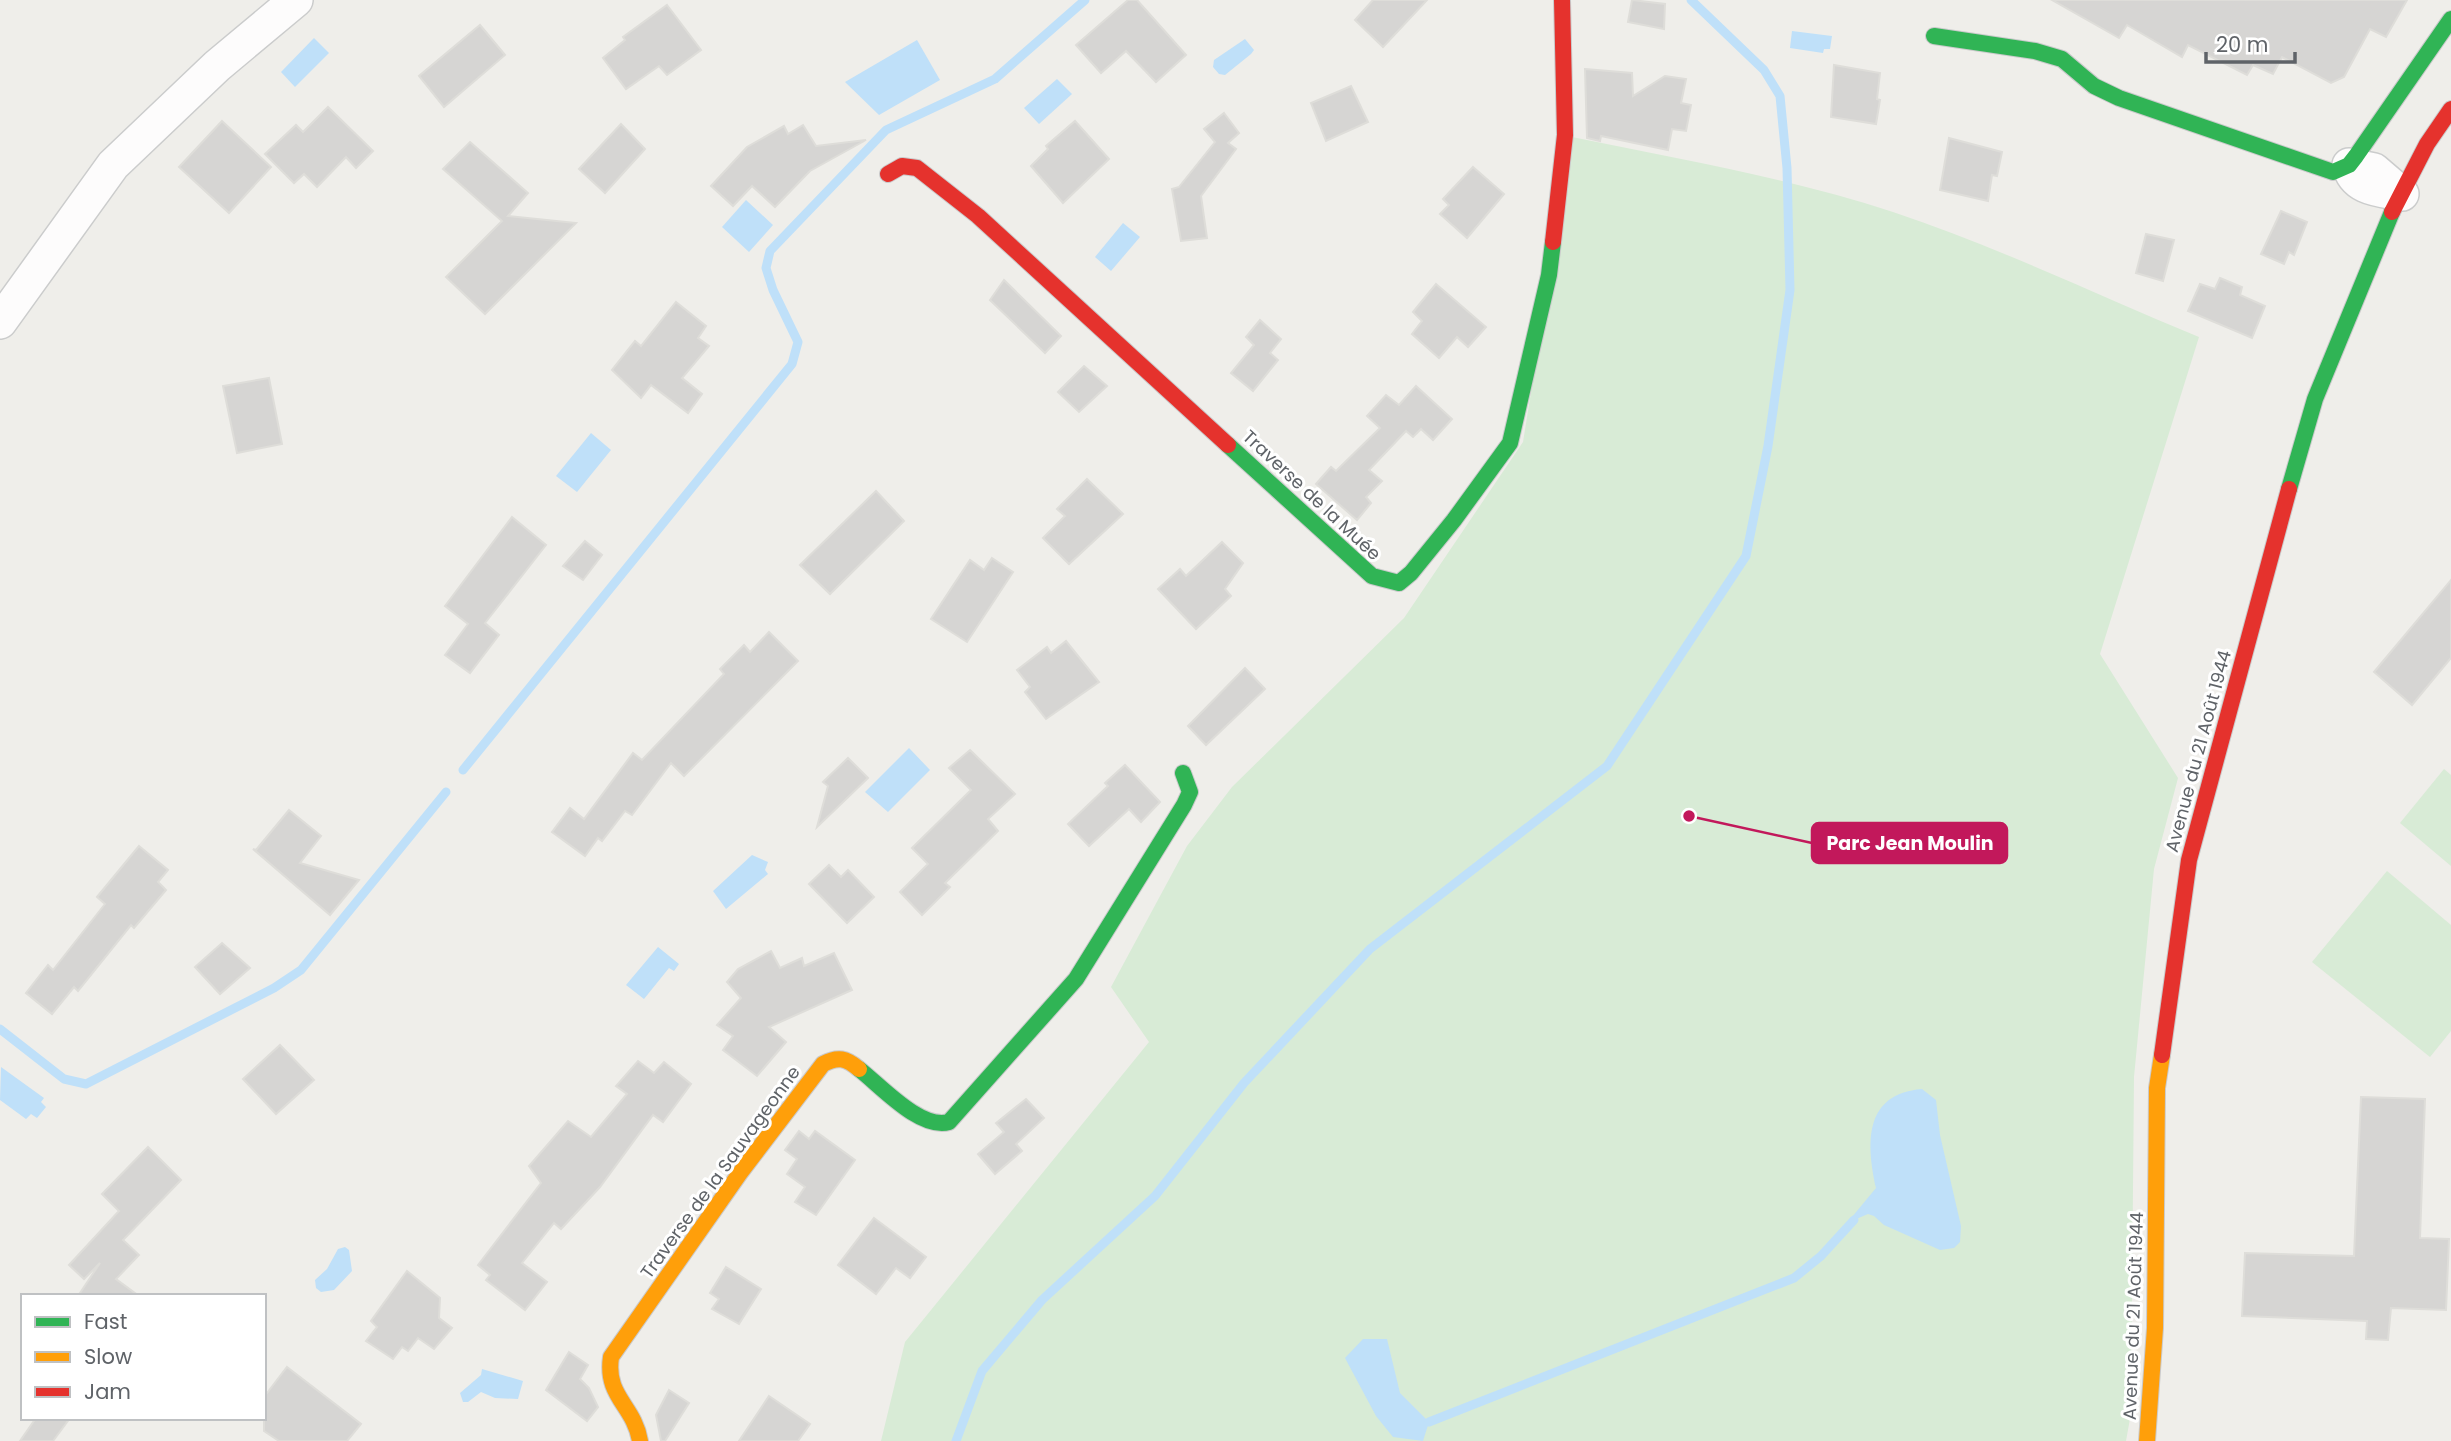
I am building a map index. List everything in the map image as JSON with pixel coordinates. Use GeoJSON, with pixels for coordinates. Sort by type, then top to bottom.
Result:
{"type":"FeatureCollection","features":[{"type":"Feature","properties":{"kind":"street"},"geometry":{"type":"LineString","coordinates":[[0,322],[113,165],[217,66],[296,0]]}},
{"type":"Feature","properties":{"kind":"street","name":"Traverse de la Muée"},"geometry":{"type":"LineString","coordinates":[[888,174],[897,166],[909,165],[917,168],[978,216],[1372,576],[1399,583],[1411,573],[1454,520],[1510,443],[1549,275],[1565,135],[1562,0]]}},
{"type":"Feature","properties":{"kind":"street"},"geometry":{"type":"LineString","coordinates":[[1934,36],[2062,59],[2094,86],[2119,98],[2333,172],[2349,165],[2451,19]]}},
{"type":"Feature","properties":{"kind":"street","name":"Avenue du 21 Août 1944"},"geometry":{"type":"LineString","coordinates":[[2147,1441],[2155,1328],[2157,1088],[2189,860],[2266,569],[2315,399],[2379,238],[2427,144],[2451,109]]}},
{"type":"Feature","properties":{"kind":"street"},"geometry":{"type":"LineString","coordinates":[[2349,165],[2374,170],[2402,194]]}},
{"type":"Feature","properties":{"kind":"street","name":"Traverse de la Sauvageonne"},"geometry":{"type":"LineString","coordinates":[[640,1441],[636,1419],[608,1386],[607,1374],[611,1357],[740,1173],[823,1064],[835,1058],[847,1059],[924,1121],[937,1125],[949,1122],[1076,979],[1184,805],[1190,792],[1183,773]]}},
{"type":"Feature","properties":{"kind":"green space"},"geometry":{"type":"Polygon","coordinates":[[[1572,137],[1774,179],[1893,212],[2009,256],[2199,337],[2100,654],[2178,778],[2154,869],[2134,1077],[2131,1413],[2126,1441],[881,1441],[905,1342],[1149,1042],[1111,987],[1187,846],[1232,787],[1404,618],[1523,442],[1572,137]]]}},
{"type":"Feature","properties":{"kind":"green space"},"geometry":{"type":"Polygon","coordinates":[[[2444,769],[2451,775],[2451,866],[2400,823],[2444,769]]]}},
{"type":"Feature","properties":{"kind":"green space"},"geometry":{"type":"Polygon","coordinates":[[[2387,871],[2451,925],[2451,1031],[2430,1057],[2312,962],[2387,871]]]}},
{"type":"Feature","properties":{"kind":"water"},"geometry":{"type":"Polygon","coordinates":[[[1792,31],[1832,36],[1830,49],[1824,49],[1823,53],[1790,48],[1792,31]]]}},
{"type":"Feature","properties":{"kind":"water"},"geometry":{"type":"Polygon","coordinates":[[[314,38],[329,53],[295,87],[281,72],[314,38]]]}},
{"type":"Feature","properties":{"kind":"water"},"geometry":{"type":"Polygon","coordinates":[[[1245,39],[1254,50],[1225,75],[1219,74],[1213,67],[1214,60],[1245,39]]]}},
{"type":"Feature","properties":{"kind":"water"},"geometry":{"type":"Polygon","coordinates":[[[917,40],[940,80],[879,115],[845,82],[917,40]]]}},
{"type":"Feature","properties":{"kind":"water"},"geometry":{"type":"Polygon","coordinates":[[[1057,79],[1072,94],[1039,124],[1024,108],[1057,79]]]}},
{"type":"Feature","properties":{"kind":"water"},"geometry":{"type":"Polygon","coordinates":[[[746,200],[773,225],[749,252],[722,227],[746,200]]]}},
{"type":"Feature","properties":{"kind":"water"},"geometry":{"type":"Polygon","coordinates":[[[1123,223],[1140,237],[1111,271],[1095,257],[1123,223]]]}},
{"type":"Feature","properties":{"kind":"water"},"geometry":{"type":"Polygon","coordinates":[[[591,433],[611,450],[577,492],[556,476],[591,433]]]}},
{"type":"Feature","properties":{"kind":"water"},"geometry":{"type":"Polygon","coordinates":[[[909,748],[930,770],[888,812],[865,792],[909,748]]]}},
{"type":"Feature","properties":{"kind":"water"},"geometry":{"type":"Polygon","coordinates":[[[752,855],[768,862],[765,870],[768,874],[726,909],[713,891],[752,855]]]}},
{"type":"Feature","properties":{"kind":"water"},"geometry":{"type":"Polygon","coordinates":[[[658,947],[679,964],[674,971],[669,968],[644,999],[626,985],[658,947]]]}},
{"type":"Feature","properties":{"kind":"water"},"geometry":{"type":"Polygon","coordinates":[[[1,1067],[44,1098],[41,1102],[46,1107],[37,1118],[31,1114],[26,1119],[0,1100],[1,1067]]]}},
{"type":"Feature","properties":{"kind":"water"},"geometry":{"type":"Polygon","coordinates":[[[1922,1089],[1936,1100],[1940,1135],[1961,1226],[1960,1242],[1954,1248],[1940,1250],[1884,1225],[1868,1214],[1854,1220],[1852,1217],[1876,1188],[1871,1138],[1879,1110],[1889,1100],[1903,1093],[1922,1089]]]}},
{"type":"Feature","properties":{"kind":"water"},"geometry":{"type":"Polygon","coordinates":[[[345,1247],[349,1250],[352,1271],[334,1290],[321,1292],[316,1288],[315,1280],[327,1269],[338,1249],[345,1247]]]}},
{"type":"Feature","properties":{"kind":"water"},"geometry":{"type":"Polygon","coordinates":[[[1363,1339],[1387,1339],[1400,1393],[1429,1422],[1423,1441],[1393,1437],[1376,1416],[1345,1358],[1363,1339]]]}},
{"type":"Feature","properties":{"kind":"water"},"geometry":{"type":"Polygon","coordinates":[[[482,1369],[523,1381],[518,1399],[495,1398],[481,1392],[468,1402],[463,1402],[460,1393],[481,1375],[482,1369]]]}},
{"type":"Feature","properties":{"kind":"building"},"geometry":{"type":"Polygon","coordinates":[[[1128,0],[1137,0],[1186,55],[1156,82],[1126,51],[1101,73],[1076,45],[1128,0]]]}},
{"type":"Feature","properties":{"kind":"building"},"geometry":{"type":"Polygon","coordinates":[[[1373,0],[1427,0],[1383,47],[1355,20],[1373,0]]]}},
{"type":"Feature","properties":{"kind":"building"},"geometry":{"type":"Polygon","coordinates":[[[1632,0],[1665,4],[1664,29],[1628,22],[1632,0]]]}},
{"type":"Feature","properties":{"kind":"building"},"geometry":{"type":"Polygon","coordinates":[[[2052,0],[2407,0],[2386,37],[2370,29],[2344,77],[2331,83],[2282,57],[2273,74],[2253,65],[2247,75],[2188,45],[2182,57],[2127,25],[2119,38],[2052,0]]]}},
{"type":"Feature","properties":{"kind":"building"},"geometry":{"type":"Polygon","coordinates":[[[667,5],[701,50],[667,75],[659,66],[626,89],[603,58],[625,40],[623,37],[667,5]]]}},
{"type":"Feature","properties":{"kind":"building"},"geometry":{"type":"Polygon","coordinates":[[[480,25],[505,55],[444,107],[419,76],[480,25]]]}},
{"type":"Feature","properties":{"kind":"building"},"geometry":{"type":"Polygon","coordinates":[[[1834,65],[1880,73],[1877,99],[1880,100],[1876,124],[1831,117],[1834,65]]]}},
{"type":"Feature","properties":{"kind":"building"},"geometry":{"type":"Polygon","coordinates":[[[1585,69],[1632,73],[1633,96],[1665,76],[1686,79],[1681,103],[1691,105],[1686,131],[1672,129],[1668,150],[1601,136],[1600,141],[1587,138],[1585,69]]]}},
{"type":"Feature","properties":{"kind":"building"},"geometry":{"type":"Polygon","coordinates":[[[1351,86],[1368,122],[1326,141],[1311,103],[1351,86]]]}},
{"type":"Feature","properties":{"kind":"building"},"geometry":{"type":"Polygon","coordinates":[[[328,107],[373,151],[356,168],[346,157],[317,187],[304,174],[294,183],[265,154],[296,125],[303,132],[328,107]]]}},
{"type":"Feature","properties":{"kind":"building"},"geometry":{"type":"Polygon","coordinates":[[[1224,113],[1239,133],[1228,143],[1236,149],[1201,196],[1207,238],[1181,241],[1172,189],[1179,187],[1215,142],[1204,129],[1224,113]]]}},
{"type":"Feature","properties":{"kind":"building"},"geometry":{"type":"Polygon","coordinates":[[[222,121],[271,167],[229,213],[179,167],[222,121]]]}},
{"type":"Feature","properties":{"kind":"building"},"geometry":{"type":"Polygon","coordinates":[[[1075,121],[1109,159],[1063,203],[1031,166],[1048,149],[1046,146],[1075,121]]]}},
{"type":"Feature","properties":{"kind":"building"},"geometry":{"type":"Polygon","coordinates":[[[621,124],[645,149],[605,193],[579,169],[621,124]]]}},
{"type":"Feature","properties":{"kind":"building"},"geometry":{"type":"Polygon","coordinates":[[[803,125],[816,146],[866,140],[810,171],[775,207],[752,186],[733,206],[711,186],[747,147],[784,126],[788,134],[803,125]]]}},
{"type":"Feature","properties":{"kind":"building"},"geometry":{"type":"Polygon","coordinates":[[[1949,138],[2002,152],[1997,176],[1992,175],[1988,201],[1940,190],[1949,138]]]}},
{"type":"Feature","properties":{"kind":"building"},"geometry":{"type":"Polygon","coordinates":[[[470,142],[528,193],[508,216],[576,223],[485,314],[446,277],[502,221],[443,169],[470,142]]]}},
{"type":"Feature","properties":{"kind":"building"},"geometry":{"type":"Polygon","coordinates":[[[1473,167],[1504,194],[1467,238],[1440,214],[1449,205],[1443,199],[1473,167]]]}},
{"type":"Feature","properties":{"kind":"building"},"geometry":{"type":"Polygon","coordinates":[[[2281,211],[2307,222],[2294,255],[2289,252],[2284,264],[2261,254],[2281,211]]]}},
{"type":"Feature","properties":{"kind":"building"},"geometry":{"type":"Polygon","coordinates":[[[2146,234],[2174,240],[2163,281],[2136,273],[2146,234]]]}},
{"type":"Feature","properties":{"kind":"building"},"geometry":{"type":"Polygon","coordinates":[[[2220,278],[2242,287],[2240,295],[2265,306],[2252,338],[2188,311],[2200,284],[2215,289],[2220,278]]]}},
{"type":"Feature","properties":{"kind":"building"},"geometry":{"type":"Polygon","coordinates":[[[1004,280],[1061,336],[1045,353],[990,300],[1004,280]]]}},
{"type":"Feature","properties":{"kind":"building"},"geometry":{"type":"Polygon","coordinates":[[[1436,284],[1486,327],[1468,347],[1457,337],[1439,358],[1412,334],[1422,321],[1413,312],[1436,284]]]}},
{"type":"Feature","properties":{"kind":"building"},"geometry":{"type":"Polygon","coordinates":[[[676,302],[706,326],[698,338],[709,346],[682,378],[702,394],[688,413],[651,385],[641,398],[612,370],[635,341],[641,346],[676,302]]]}},
{"type":"Feature","properties":{"kind":"building"},"geometry":{"type":"Polygon","coordinates":[[[1260,320],[1281,339],[1270,353],[1278,360],[1253,391],[1231,373],[1254,345],[1246,337],[1260,320]]]}},
{"type":"Feature","properties":{"kind":"building"},"geometry":{"type":"Polygon","coordinates":[[[1084,366],[1107,386],[1079,412],[1058,392],[1084,366]]]}},
{"type":"Feature","properties":{"kind":"building"},"geometry":{"type":"Polygon","coordinates":[[[269,378],[282,444],[237,453],[223,386],[269,378]]]}},
{"type":"Feature","properties":{"kind":"building"},"geometry":{"type":"Polygon","coordinates":[[[1416,386],[1452,419],[1433,440],[1421,429],[1413,437],[1406,431],[1369,470],[1382,481],[1366,497],[1371,503],[1357,520],[1316,484],[1331,467],[1336,471],[1380,428],[1367,416],[1386,395],[1399,405],[1416,386]]]}},
{"type":"Feature","properties":{"kind":"building"},"geometry":{"type":"Polygon","coordinates":[[[1087,479],[1123,514],[1069,564],[1043,538],[1065,516],[1057,509],[1087,479]]]}},
{"type":"Feature","properties":{"kind":"building"},"geometry":{"type":"Polygon","coordinates":[[[876,491],[904,521],[830,594],[800,565],[876,491]]]}},
{"type":"Feature","properties":{"kind":"building"},"geometry":{"type":"Polygon","coordinates":[[[512,517],[546,545],[485,623],[499,635],[470,673],[445,655],[468,624],[445,606],[512,517]]]}},
{"type":"Feature","properties":{"kind":"building"},"geometry":{"type":"Polygon","coordinates":[[[585,541],[602,555],[583,580],[563,566],[585,541]]]}},
{"type":"Feature","properties":{"kind":"building"},"geometry":{"type":"Polygon","coordinates":[[[1222,542],[1243,563],[1225,589],[1231,596],[1196,629],[1158,589],[1180,569],[1186,576],[1222,542]]]}},
{"type":"Feature","properties":{"kind":"building"},"geometry":{"type":"Polygon","coordinates":[[[992,558],[1013,572],[967,642],[931,619],[970,560],[984,570],[992,558]]]}},
{"type":"Feature","properties":{"kind":"building"},"geometry":{"type":"Polygon","coordinates":[[[2451,580],[2451,658],[2412,705],[2374,672],[2451,580]]]}},
{"type":"Feature","properties":{"kind":"building"},"geometry":{"type":"Polygon","coordinates":[[[769,632],[798,661],[684,776],[671,763],[632,815],[625,811],[602,841],[598,838],[585,856],[552,832],[570,808],[584,819],[633,753],[642,760],[724,674],[720,669],[744,645],[750,652],[769,632]]]}},
{"type":"Feature","properties":{"kind":"building"},"geometry":{"type":"Polygon","coordinates":[[[1066,641],[1099,682],[1046,719],[1025,692],[1030,687],[1017,670],[1047,647],[1051,653],[1066,641]]]}},
{"type":"Feature","properties":{"kind":"building"},"geometry":{"type":"Polygon","coordinates":[[[1245,668],[1265,689],[1206,745],[1188,726],[1245,668]]]}},
{"type":"Feature","properties":{"kind":"building"},"geometry":{"type":"Polygon","coordinates":[[[970,750],[1015,794],[988,819],[998,831],[945,883],[950,887],[922,915],[900,892],[928,864],[912,848],[971,790],[949,768],[970,750]]]}},
{"type":"Feature","properties":{"kind":"building"},"geometry":{"type":"Polygon","coordinates":[[[848,758],[868,778],[817,827],[828,786],[823,782],[848,758]]]}},
{"type":"Feature","properties":{"kind":"building"},"geometry":{"type":"Polygon","coordinates":[[[1125,765],[1160,802],[1141,822],[1129,809],[1089,846],[1068,824],[1108,786],[1105,783],[1125,765]]]}},
{"type":"Feature","properties":{"kind":"building"},"geometry":{"type":"Polygon","coordinates":[[[289,810],[321,836],[300,863],[359,880],[330,915],[253,849],[256,850],[289,810]]]}},
{"type":"Feature","properties":{"kind":"building"},"geometry":{"type":"Polygon","coordinates":[[[139,846],[168,870],[158,882],[166,890],[134,928],[131,925],[78,991],[74,987],[52,1014],[26,993],[48,965],[53,970],[105,904],[97,897],[139,846]]]}},
{"type":"Feature","properties":{"kind":"building"},"geometry":{"type":"Polygon","coordinates":[[[829,865],[841,877],[848,870],[874,897],[847,923],[809,884],[829,865]]]}},
{"type":"Feature","properties":{"kind":"building"},"geometry":{"type":"Polygon","coordinates":[[[222,943],[250,968],[220,994],[195,967],[222,943]]]}},
{"type":"Feature","properties":{"kind":"building"},"geometry":{"type":"Polygon","coordinates":[[[771,951],[780,968],[802,958],[804,966],[834,953],[852,990],[769,1027],[786,1042],[757,1076],[723,1050],[733,1036],[717,1025],[741,998],[727,982],[738,969],[771,951]]]}},
{"type":"Feature","properties":{"kind":"building"},"geometry":{"type":"Polygon","coordinates":[[[280,1045],[314,1080],[276,1114],[243,1079],[280,1045]]]}},
{"type":"Feature","properties":{"kind":"building"},"geometry":{"type":"Polygon","coordinates":[[[638,1061],[654,1073],[664,1062],[691,1084],[663,1122],[653,1115],[600,1187],[561,1229],[554,1223],[522,1263],[547,1282],[525,1310],[486,1280],[490,1275],[478,1265],[541,1183],[529,1166],[568,1121],[591,1137],[627,1094],[616,1086],[638,1061]]]}},
{"type":"Feature","properties":{"kind":"building"},"geometry":{"type":"Polygon","coordinates":[[[2361,1097],[2425,1099],[2420,1238],[2449,1239],[2446,1310],[2391,1308],[2388,1340],[2366,1339],[2367,1321],[2242,1316],[2245,1253],[2354,1256],[2361,1097]]]}},
{"type":"Feature","properties":{"kind":"building"},"geometry":{"type":"Polygon","coordinates":[[[1026,1099],[1044,1118],[1016,1144],[1022,1151],[995,1174],[978,1154],[1004,1132],[996,1123],[1026,1099]]]}},
{"type":"Feature","properties":{"kind":"building"},"geometry":{"type":"Polygon","coordinates":[[[799,1131],[809,1139],[815,1131],[855,1160],[816,1215],[795,1202],[805,1187],[787,1174],[797,1159],[785,1150],[799,1131]]]}},
{"type":"Feature","properties":{"kind":"building"},"geometry":{"type":"Polygon","coordinates":[[[148,1147],[181,1180],[123,1240],[139,1255],[116,1279],[136,1294],[79,1294],[100,1263],[84,1279],[69,1265],[119,1211],[102,1194],[148,1147]]]}},
{"type":"Feature","properties":{"kind":"building"},"geometry":{"type":"Polygon","coordinates":[[[874,1218],[926,1257],[910,1278],[896,1268],[876,1294],[838,1265],[874,1218]]]}},
{"type":"Feature","properties":{"kind":"building"},"geometry":{"type":"Polygon","coordinates":[[[726,1267],[761,1289],[739,1324],[712,1309],[719,1299],[710,1293],[726,1267]]]}},
{"type":"Feature","properties":{"kind":"building"},"geometry":{"type":"Polygon","coordinates":[[[407,1271],[440,1298],[439,1318],[452,1328],[434,1349],[418,1338],[408,1351],[402,1347],[393,1359],[366,1341],[377,1327],[371,1321],[407,1271]]]}},
{"type":"Feature","properties":{"kind":"building"},"geometry":{"type":"Polygon","coordinates":[[[569,1352],[588,1365],[580,1379],[589,1388],[598,1407],[587,1421],[546,1390],[569,1352]]]}},
{"type":"Feature","properties":{"kind":"building"},"geometry":{"type":"Polygon","coordinates":[[[287,1367],[361,1424],[347,1441],[279,1441],[264,1431],[266,1394],[287,1367]]]}},
{"type":"Feature","properties":{"kind":"building"},"geometry":{"type":"Polygon","coordinates":[[[669,1390],[689,1403],[665,1441],[661,1441],[656,1415],[669,1390]]]}},
{"type":"Feature","properties":{"kind":"building"},"geometry":{"type":"Polygon","coordinates":[[[769,1396],[810,1424],[798,1441],[739,1441],[769,1396]]]}},
{"type":"Feature","properties":{"kind":"building"},"geometry":{"type":"Polygon","coordinates":[[[35,1420],[69,1420],[53,1441],[20,1441],[35,1420]]]}},
{"type":"Feature","properties":{"kind":"waterway"},"geometry":{"type":"LineString","coordinates":[[463,770],[792,364],[798,342],[773,290],[766,268],[770,251],[886,130],[995,79],[1085,0]]}},
{"type":"Feature","properties":{"kind":"waterway"},"geometry":{"type":"LineString","coordinates":[[956,1441],[982,1371],[1042,1300],[1155,1196],[1244,1083],[1370,949],[1607,766],[1746,556],[1768,446],[1790,290],[1787,168],[1780,96],[1764,70],[1691,0]]}},
{"type":"Feature","properties":{"kind":"waterway"},"geometry":{"type":"LineString","coordinates":[[0,1029],[64,1079],[86,1084],[274,988],[301,970],[446,792]]}},
{"type":"Feature","properties":{"kind":"waterway"},"geometry":{"type":"LineString","coordinates":[[1429,1422],[1794,1278],[1821,1256],[1854,1220]]}},
{"type":"Feature","properties":{"kind":"traffic: fast"},"geometry":{"type":"LineString","coordinates":[[1934,36],[2035,51],[2062,59],[2094,86],[2119,98],[2333,172],[2349,165],[2356,156],[2451,19]]}},
{"type":"Feature","properties":{"kind":"traffic: fast"},"geometry":{"type":"LineString","coordinates":[[2289,489],[2315,399],[2392,212]]}},
{"type":"Feature","properties":{"kind":"traffic: fast"},"geometry":{"type":"LineString","coordinates":[[1228,445],[1372,576],[1399,583],[1411,573],[1454,520],[1510,443],[1549,275],[1553,242]]}},
{"type":"Feature","properties":{"kind":"traffic: fast"},"geometry":{"type":"LineString","coordinates":[[859,1069],[914,1113],[938,1123],[949,1122],[1076,979],[1184,805],[1190,792],[1183,773]]}},
{"type":"Feature","properties":{"kind":"traffic: slow"},"geometry":{"type":"LineString","coordinates":[[2147,1441],[2155,1328],[2157,1088],[2162,1055]]}},
{"type":"Feature","properties":{"kind":"traffic: slow"},"geometry":{"type":"LineString","coordinates":[[640,1441],[632,1418],[612,1382],[611,1357],[740,1173],[823,1064],[842,1059],[859,1069]]}},
{"type":"Feature","properties":{"kind":"traffic: jam"},"geometry":{"type":"LineString","coordinates":[[1553,242],[1565,135],[1562,0]]}},
{"type":"Feature","properties":{"kind":"traffic: jam"},"geometry":{"type":"LineString","coordinates":[[2392,212],[2427,144],[2451,109]]}},
{"type":"Feature","properties":{"kind":"traffic: jam"},"geometry":{"type":"LineString","coordinates":[[888,174],[902,166],[917,168],[978,216],[1228,445]]}},
{"type":"Feature","properties":{"kind":"traffic: jam"},"geometry":{"type":"LineString","coordinates":[[2162,1055],[2189,860],[2289,489]]}},
{"type":"Feature","properties":{"kind":"place","name":"Parc Jean Moulin"},"geometry":{"type":"Point","coordinates":[1689,816]}}]}
